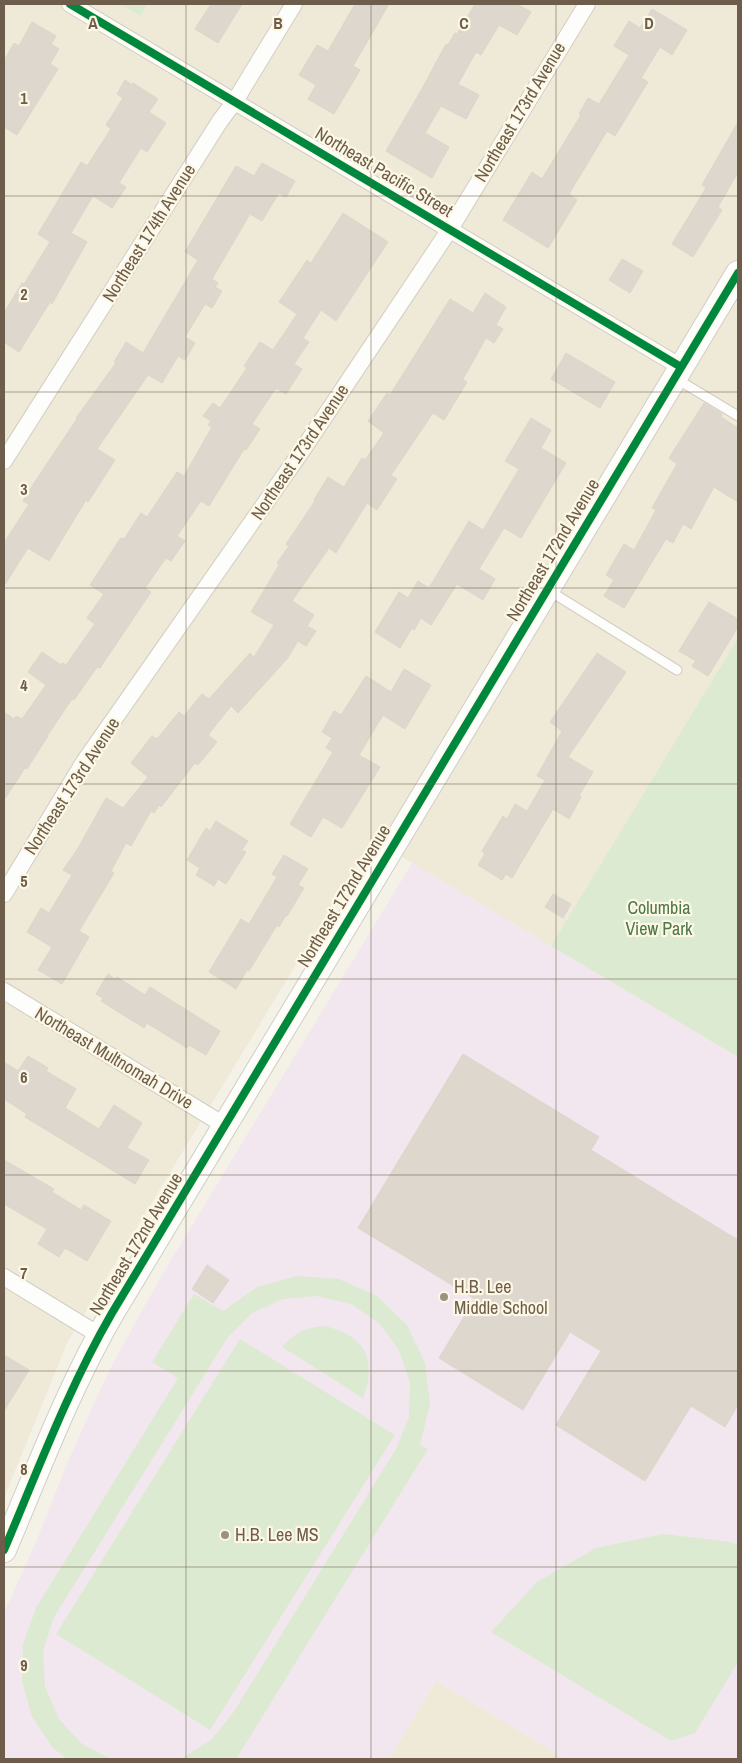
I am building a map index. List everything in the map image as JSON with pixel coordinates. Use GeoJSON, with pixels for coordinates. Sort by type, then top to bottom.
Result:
{"type":"FeatureCollection","features":[{"type":"Feature","properties":{"kind":"street","name":"Northeast Pacific Street"},"geometry":{"type":"LineString","coordinates":[[70,4],[450,229],[678,372]]}},
{"type":"Feature","properties":{"kind":"street","name":"Northeast 174th Avenue"},"geometry":{"type":"LineString","coordinates":[[4,461],[220,121],[235,101],[294,4]]}},
{"type":"Feature","properties":{"kind":"street","name":"Northeast 173rd Avenue"},"geometry":{"type":"LineString","coordinates":[[4,894],[84,762],[301,452],[450,229],[587,4]]}},
{"type":"Feature","properties":{"kind":"street","name":"Northeast 172nd Avenue"},"geometry":{"type":"LineString","coordinates":[[4,1550],[54,1428],[99,1335],[738,273]]}},
{"type":"Feature","properties":{"kind":"street","name":"Northeast Multnomah Drive"},"geometry":{"type":"LineString","coordinates":[[4,991],[224,1125]]}},
{"type":"Feature","properties":{"kind":"street"},"geometry":{"type":"LineString","coordinates":[[4,1277],[99,1335]]}},
{"type":"Feature","properties":{"kind":"lane"},"geometry":{"type":"LineString","coordinates":[[678,372],[738,416]]}},
{"type":"Feature","properties":{"kind":"lane"},"geometry":{"type":"LineString","coordinates":[[547,589],[677,670]]}},
{"type":"Feature","properties":{"kind":"shaded area"},"geometry":{"type":"Polygon","coordinates":[[[4,4],[120,4],[140,16],[148,4],[738,4],[738,638],[551,946],[372,839],[68,1341],[4,1498],[4,4]]]}},
{"type":"Feature","properties":{"kind":"shaded area","name":"H.B. Lee Middle School"},"geometry":{"type":"Polygon","coordinates":[[[412,863],[738,1057],[738,1759],[566,1759],[436,1681],[389,1759],[6,1759],[4,1758],[4,1613],[90,1412],[112,1365],[162,1275],[412,863]]]}},
{"type":"Feature","properties":{"kind":"shaded area"},"geometry":{"type":"Polygon","coordinates":[[[436,1681],[566,1759],[389,1759],[436,1681]]]}},
{"type":"Feature","properties":{"kind":"green space"},"geometry":{"type":"Polygon","coordinates":[[[120,4],[148,4],[140,16],[120,4]]]}},
{"type":"Feature","properties":{"kind":"green space","name":"Columbia View Park"},"geometry":{"type":"Polygon","coordinates":[[[738,638],[738,1057],[551,946],[738,638]]]}},
{"type":"Feature","properties":{"kind":"green space"},"geometry":{"type":"Polygon","coordinates":[[[297,1276],[339,1279],[377,1296],[407,1325],[425,1363],[430,1404],[420,1445],[428,1449],[236,1759],[176,1759],[182,1758],[211,1740],[233,1713],[396,1449],[409,1417],[410,1383],[399,1350],[379,1323],[351,1304],[317,1296],[283,1299],[252,1313],[228,1337],[53,1619],[43,1652],[45,1687],[59,1719],[82,1744],[111,1759],[67,1759],[53,1748],[32,1717],[22,1681],[23,1644],[36,1608],[178,1378],[152,1362],[194,1294],[223,1311],[257,1287],[297,1276]]]}},
{"type":"Feature","properties":{"kind":"green space"},"geometry":{"type":"Polygon","coordinates":[[[324,1326],[349,1335],[364,1350],[368,1360],[369,1371],[363,1398],[282,1347],[301,1332],[324,1326]]]}},
{"type":"Feature","properties":{"kind":"green space","name":"H.B. Lee MS"},"geometry":{"type":"Polygon","coordinates":[[[240,1339],[395,1435],[210,1730],[56,1634],[240,1339]]]}},
{"type":"Feature","properties":{"kind":"green space"},"geometry":{"type":"Polygon","coordinates":[[[663,1534],[731,1542],[738,1545],[738,1662],[695,1733],[671,1741],[491,1632],[537,1582],[596,1548],[663,1534]]]}},
{"type":"Feature","properties":{"kind":"building"},"geometry":{"type":"Polygon","coordinates":[[[211,4],[242,4],[218,43],[195,29],[211,4]]]}},
{"type":"Feature","properties":{"kind":"building"},"geometry":{"type":"Polygon","coordinates":[[[355,4],[389,4],[353,66],[360,70],[334,114],[308,99],[316,85],[299,75],[317,45],[328,51],[355,4]]]}},
{"type":"Feature","properties":{"kind":"building"},"geometry":{"type":"Polygon","coordinates":[[[475,4],[517,4],[531,12],[517,35],[499,25],[481,55],[476,52],[458,84],[479,95],[466,119],[441,106],[425,133],[449,147],[432,178],[386,151],[446,44],[448,45],[455,33],[457,34],[475,4]]]}},
{"type":"Feature","properties":{"kind":"building"},"geometry":{"type":"Polygon","coordinates":[[[652,9],[687,30],[672,55],[660,47],[641,78],[648,82],[615,136],[607,131],[569,194],[577,200],[548,248],[503,220],[532,172],[542,179],[581,115],[579,114],[588,98],[599,104],[629,55],[614,46],[629,21],[640,28],[652,9]]]}},
{"type":"Feature","properties":{"kind":"building"},"geometry":{"type":"Polygon","coordinates":[[[32,22],[56,36],[51,44],[59,49],[50,64],[58,69],[17,135],[4,127],[4,61],[14,43],[19,46],[32,22]]]}},
{"type":"Feature","properties":{"kind":"building"},"geometry":{"type":"Polygon","coordinates":[[[125,80],[158,99],[149,112],[166,123],[147,152],[141,148],[119,183],[126,187],[112,208],[93,196],[71,233],[87,242],[52,304],[50,302],[19,352],[4,342],[4,313],[50,242],[38,234],[81,162],[87,166],[111,129],[106,125],[123,98],[117,94],[125,80]]]}},
{"type":"Feature","properties":{"kind":"building"},"geometry":{"type":"Polygon","coordinates":[[[738,122],[738,172],[718,207],[722,210],[693,257],[672,244],[706,188],[702,185],[738,122]]]}},
{"type":"Feature","properties":{"kind":"building"},"geometry":{"type":"Polygon","coordinates":[[[262,163],[295,181],[286,197],[279,193],[262,221],[250,214],[212,279],[218,283],[215,287],[222,291],[212,308],[205,304],[185,337],[195,343],[185,360],[178,356],[162,383],[148,375],[97,449],[115,460],[88,502],[86,500],[49,561],[28,548],[4,586],[4,543],[29,504],[23,501],[76,418],[116,363],[114,362],[126,342],[143,353],[198,260],[185,252],[236,166],[254,176],[262,163]]]}},
{"type":"Feature","properties":{"kind":"building"},"geometry":{"type":"Polygon","coordinates":[[[343,213],[388,242],[336,321],[321,310],[303,338],[309,342],[294,364],[302,369],[286,394],[276,388],[252,424],[260,429],[246,450],[244,449],[209,506],[201,501],[177,536],[185,541],[171,561],[166,558],[145,588],[151,592],[100,668],[97,667],[74,700],[72,699],[27,769],[25,768],[4,800],[4,712],[14,719],[16,716],[22,719],[46,685],[28,672],[42,652],[61,665],[62,663],[66,665],[95,624],[87,618],[104,594],[90,585],[120,539],[124,539],[141,513],[147,517],[177,472],[184,476],[212,427],[208,425],[211,421],[203,416],[213,403],[220,408],[247,368],[244,366],[260,342],[273,350],[297,314],[279,302],[307,260],[311,263],[343,213]]]}},
{"type":"Feature","properties":{"kind":"building"},"geometry":{"type":"Polygon","coordinates":[[[622,259],[643,271],[630,293],[609,280],[622,259]]]}},
{"type":"Feature","properties":{"kind":"building"},"geometry":{"type":"Polygon","coordinates":[[[485,293],[506,307],[496,325],[503,329],[494,343],[486,338],[463,379],[467,382],[444,420],[433,413],[391,475],[397,479],[377,510],[367,503],[336,553],[329,548],[292,601],[314,615],[307,626],[316,631],[306,646],[298,641],[287,659],[238,713],[231,706],[208,735],[217,742],[198,765],[195,763],[161,807],[159,805],[154,813],[151,811],[131,846],[126,843],[111,871],[114,873],[79,931],[89,937],[62,984],[38,970],[52,947],[27,932],[41,908],[49,913],[72,875],[63,870],[77,850],[106,798],[123,808],[148,777],[131,763],[152,736],[157,739],[179,712],[184,716],[202,694],[209,699],[250,653],[254,657],[274,625],[251,612],[279,565],[277,563],[289,546],[286,544],[315,501],[328,477],[344,487],[362,458],[365,460],[384,433],[368,421],[387,393],[390,395],[450,299],[473,313],[485,293]]]}},
{"type":"Feature","properties":{"kind":"building"},"geometry":{"type":"Polygon","coordinates":[[[566,353],[615,382],[600,408],[551,379],[566,353]]]}},
{"type":"Feature","properties":{"kind":"building"},"geometry":{"type":"Polygon","coordinates":[[[704,403],[722,414],[721,417],[738,428],[738,502],[714,487],[691,529],[683,524],[673,543],[666,539],[624,608],[604,596],[614,580],[606,575],[624,544],[634,550],[656,510],[652,508],[677,464],[669,458],[704,403]]]}},
{"type":"Feature","properties":{"kind":"building"},"geometry":{"type":"Polygon","coordinates":[[[531,418],[551,430],[541,448],[566,463],[521,538],[504,528],[479,569],[495,579],[483,600],[457,584],[431,625],[421,618],[414,630],[412,628],[400,648],[375,632],[399,592],[408,598],[418,581],[429,588],[469,521],[483,530],[519,469],[505,461],[531,418]]]}},
{"type":"Feature","properties":{"kind":"building"},"geometry":{"type":"Polygon","coordinates":[[[709,602],[738,619],[738,627],[708,676],[692,666],[696,661],[679,651],[709,602]]]}},
{"type":"Feature","properties":{"kind":"building"},"geometry":{"type":"Polygon","coordinates":[[[597,653],[626,672],[568,757],[593,772],[579,796],[581,797],[569,819],[553,809],[512,878],[506,874],[502,880],[478,865],[485,854],[482,851],[503,816],[507,819],[515,804],[527,811],[545,780],[537,776],[562,731],[550,722],[597,653]]]}},
{"type":"Feature","properties":{"kind":"building"},"geometry":{"type":"Polygon","coordinates":[[[404,669],[431,685],[405,729],[383,715],[359,755],[380,767],[342,828],[323,817],[311,837],[290,824],[333,752],[326,748],[332,738],[322,732],[334,711],[341,715],[366,676],[391,692],[404,669]]]}},
{"type":"Feature","properties":{"kind":"building"},"geometry":{"type":"Polygon","coordinates":[[[216,821],[248,841],[242,850],[246,852],[226,884],[218,879],[214,886],[196,875],[200,868],[187,860],[206,828],[210,831],[216,821]]]}},
{"type":"Feature","properties":{"kind":"building"},"geometry":{"type":"Polygon","coordinates":[[[284,855],[308,869],[298,885],[304,888],[279,927],[277,925],[236,989],[209,972],[241,919],[249,924],[277,877],[272,874],[284,855]]]}},
{"type":"Feature","properties":{"kind":"building"},"geometry":{"type":"Polygon","coordinates":[[[553,894],[571,904],[563,918],[545,907],[553,894]]]}},
{"type":"Feature","properties":{"kind":"building"},"geometry":{"type":"Polygon","coordinates":[[[108,974],[115,979],[117,977],[145,995],[150,987],[220,1031],[206,1055],[189,1045],[187,1048],[147,1023],[144,1028],[101,1001],[103,998],[96,994],[108,974]]]}},
{"type":"Feature","properties":{"kind":"building"},"geometry":{"type":"Polygon","coordinates":[[[463,1054],[599,1137],[591,1150],[738,1240],[738,1405],[725,1427],[691,1406],[645,1481],[556,1425],[601,1351],[570,1332],[523,1410],[439,1358],[475,1299],[358,1228],[463,1054]]]}},
{"type":"Feature","properties":{"kind":"building"},"geometry":{"type":"Polygon","coordinates":[[[28,1056],[48,1068],[46,1071],[76,1089],[65,1108],[99,1129],[114,1105],[142,1123],[127,1148],[149,1160],[135,1184],[25,1117],[27,1114],[4,1099],[4,1062],[18,1071],[28,1056]]]}},
{"type":"Feature","properties":{"kind":"building"},"geometry":{"type":"Polygon","coordinates":[[[4,1160],[54,1189],[52,1192],[81,1210],[84,1205],[111,1221],[87,1261],[65,1248],[59,1257],[38,1244],[47,1229],[4,1204],[4,1160]]]}},
{"type":"Feature","properties":{"kind":"building"},"geometry":{"type":"Polygon","coordinates":[[[207,1265],[229,1280],[213,1303],[192,1289],[207,1265]]]}},
{"type":"Feature","properties":{"kind":"building"},"geometry":{"type":"Polygon","coordinates":[[[4,1355],[29,1370],[4,1411],[4,1355]]]}},
{"type":"Feature","properties":{"kind":"cycle path"},"geometry":{"type":"LineString","coordinates":[[70,4],[681,367]]}},
{"type":"Feature","properties":{"kind":"cycle path"},"geometry":{"type":"LineString","coordinates":[[4,1550],[67,1400],[112,1313],[738,273]]}},
{"type":"Feature","properties":{"kind":"place","name":"H.B. Lee Middle School"},"geometry":{"type":"Point","coordinates":[444,1297]}},
{"type":"Feature","properties":{"kind":"place","name":"H.B. Lee MS"},"geometry":{"type":"Point","coordinates":[225,1535]}}]}
